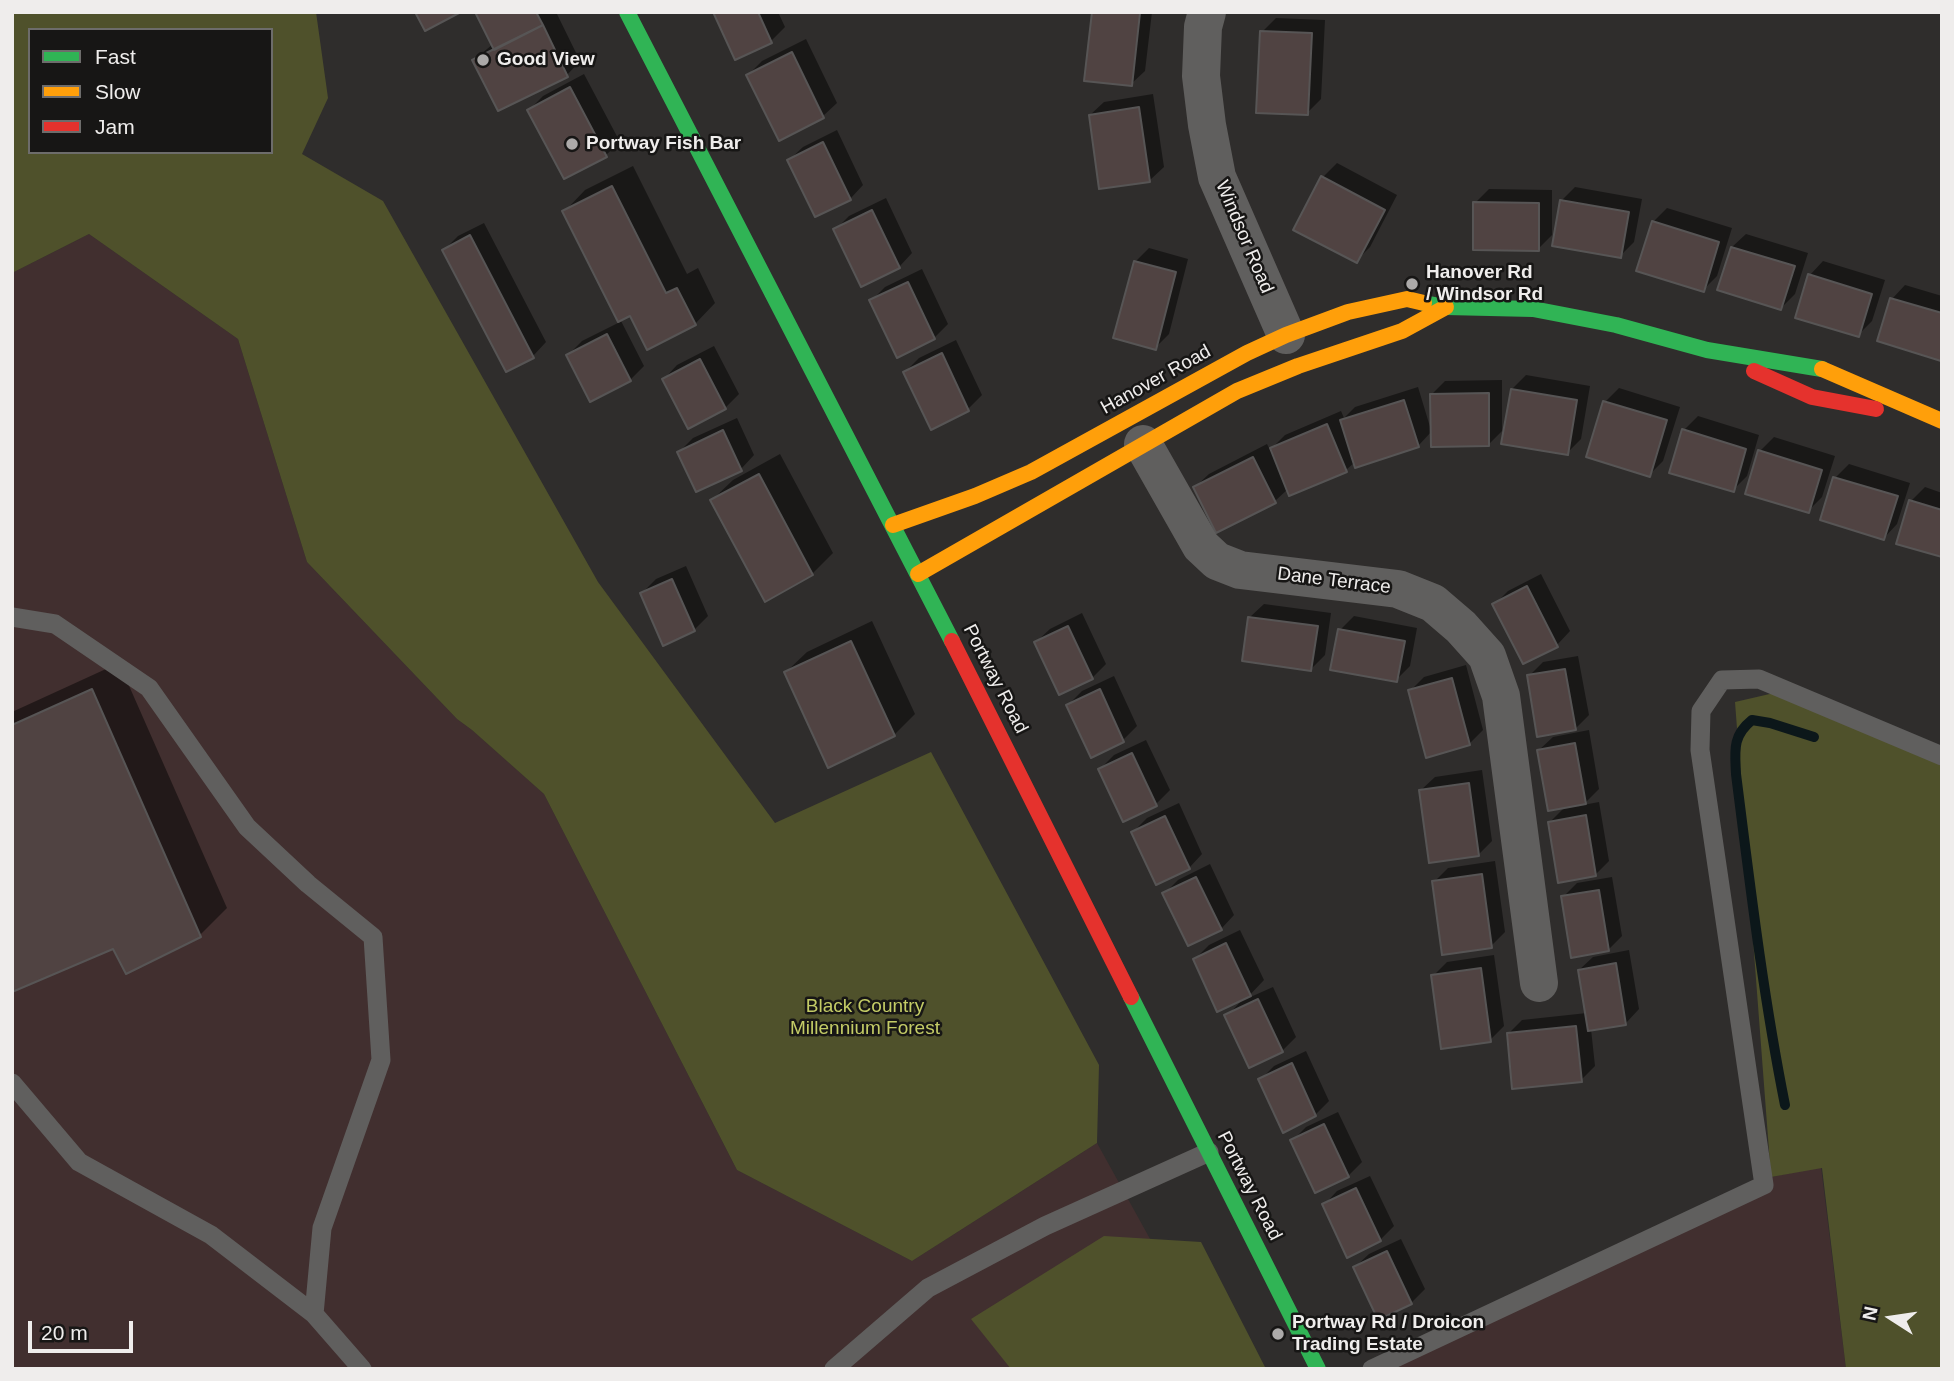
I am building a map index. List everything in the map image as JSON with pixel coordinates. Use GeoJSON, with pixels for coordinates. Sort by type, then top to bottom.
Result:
{"type":"FeatureCollection","features":[{"type":"Feature","properties":{"kind":"street","name":"Portway Road"},"geometry":{"type":"LineString","coordinates":[[627,12],[918,574],[1318,1369]]}},
{"type":"Feature","properties":{"kind":"street","name":"Windsor Road"},"geometry":{"type":"LineString","coordinates":[[1207,12],[1203,27],[1201,76],[1217,177],[1292,350]]}},
{"type":"Feature","properties":{"kind":"street","name":"Hanover Road"},"geometry":{"type":"LineString","coordinates":[[893,525],[975,496],[1237,391],[1348,312],[1407,299],[1446,307],[1533,309],[1616,325],[1707,350],[1822,369],[1942,421]]}},
{"type":"Feature","properties":{"kind":"street","name":"Hanover Road"},"geometry":{"type":"LineString","coordinates":[[918,574],[1136,432],[1247,353],[1292,350],[1402,331],[1446,307]]}},
{"type":"Feature","properties":{"kind":"street","name":"Hanover Road"},"geometry":{"type":"LineString","coordinates":[[1707,350],[1812,397],[1942,421]]}},
{"type":"Feature","properties":{"kind":"street","name":"Dane Terrace"},"geometry":{"type":"LineString","coordinates":[[1136,432],[1201,546],[1217,561],[1240,570],[1398,589],[1433,603],[1461,627],[1487,656],[1501,696],[1539,983]]}},
{"type":"Feature","properties":{"kind":"lane"},"geometry":{"type":"LineString","coordinates":[[12,617],[55,624],[149,688],[247,827],[308,884],[373,937],[381,1060],[322,1228],[314,1314]]}},
{"type":"Feature","properties":{"kind":"lane"},"geometry":{"type":"LineString","coordinates":[[1372,1369],[1764,1185],[1700,750],[1701,711],[1722,680],[1759,679],[1942,756]]}},
{"type":"Feature","properties":{"kind":"lane"},"geometry":{"type":"LineString","coordinates":[[12,1083],[79,1162],[211,1235],[314,1314],[362,1369]]}},
{"type":"Feature","properties":{"kind":"lane"},"geometry":{"type":"LineString","coordinates":[[834,1369],[928,1288],[1045,1226],[1209,1152]]}},
{"type":"Feature","properties":{"kind":"shaded area"},"geometry":{"type":"Polygon","coordinates":[[[89,234],[238,339],[307,562],[457,719],[544,794],[737,1170],[912,1261],[1097,1143],[1222,1369],[12,1369],[12,273],[89,234]]]}},
{"type":"Feature","properties":{"kind":"shaded area"},"geometry":{"type":"Polygon","coordinates":[[[1821,1167],[1846,1369],[1365,1369],[1771,1177],[1821,1167]]]}},
{"type":"Feature","properties":{"kind":"green space","name":"Black Country Millennium Forest"},"geometry":{"type":"Polygon","coordinates":[[[12,12],[316,12],[328,98],[302,154],[383,201],[598,582],[775,823],[931,752],[1099,1065],[1097,1143],[912,1261],[737,1170],[544,794],[457,719],[307,562],[238,339],[89,234],[12,273],[12,12]]]}},
{"type":"Feature","properties":{"kind":"green space"},"geometry":{"type":"Polygon","coordinates":[[[1774,693],[1942,765],[1942,1369],[1846,1369],[1822,1168],[1771,1177],[1735,702],[1774,693]]]}},
{"type":"Feature","properties":{"kind":"green space"},"geometry":{"type":"Polygon","coordinates":[[[1104,1236],[1201,1242],[1266,1369],[1011,1369],[971,1319],[1104,1236]]]}},
{"type":"Feature","properties":{"kind":"building"},"geometry":{"type":"Polygon","coordinates":[[[415,12],[461,12],[425,31],[415,12]]]}},
{"type":"Feature","properties":{"kind":"building"},"geometry":{"type":"Polygon","coordinates":[[[475,12],[536,12],[543,25],[494,50],[475,12]]]}},
{"type":"Feature","properties":{"kind":"building"},"geometry":{"type":"Polygon","coordinates":[[[713,12],[758,12],[772,43],[735,60],[713,12]]]}},
{"type":"Feature","properties":{"kind":"building"},"geometry":{"type":"Polygon","coordinates":[[[1092,12],[1140,13],[1132,86],[1084,81],[1092,12]]]}},
{"type":"Feature","properties":{"kind":"building"},"geometry":{"type":"Polygon","coordinates":[[[543,25],[568,77],[498,111],[472,60],[543,25]]]}},
{"type":"Feature","properties":{"kind":"building"},"geometry":{"type":"Polygon","coordinates":[[[1260,31],[1312,33],[1308,115],[1256,113],[1260,31]]]}},
{"type":"Feature","properties":{"kind":"building"},"geometry":{"type":"Polygon","coordinates":[[[792,52],[824,118],[779,141],[746,75],[792,52]]]}},
{"type":"Feature","properties":{"kind":"building"},"geometry":{"type":"Polygon","coordinates":[[[570,87],[607,157],[564,179],[527,110],[570,87]]]}},
{"type":"Feature","properties":{"kind":"building"},"geometry":{"type":"Polygon","coordinates":[[[1139,107],[1150,182],[1099,189],[1089,115],[1139,107]]]}},
{"type":"Feature","properties":{"kind":"building"},"geometry":{"type":"Polygon","coordinates":[[[823,142],[851,200],[815,217],[787,160],[823,142]]]}},
{"type":"Feature","properties":{"kind":"building"},"geometry":{"type":"Polygon","coordinates":[[[1321,176],[1385,210],[1357,263],[1293,230],[1321,176]]]}},
{"type":"Feature","properties":{"kind":"building"},"geometry":{"type":"Polygon","coordinates":[[[612,186],[666,293],[677,288],[696,325],[647,350],[630,316],[618,322],[562,211],[612,186]]]}},
{"type":"Feature","properties":{"kind":"building"},"geometry":{"type":"Polygon","coordinates":[[[1560,200],[1629,212],[1621,258],[1552,246],[1560,200]]]}},
{"type":"Feature","properties":{"kind":"building"},"geometry":{"type":"Polygon","coordinates":[[[1473,202],[1539,203],[1539,251],[1473,250],[1473,202]]]}},
{"type":"Feature","properties":{"kind":"building"},"geometry":{"type":"Polygon","coordinates":[[[872,210],[900,268],[861,287],[833,229],[872,210]]]}},
{"type":"Feature","properties":{"kind":"building"},"geometry":{"type":"Polygon","coordinates":[[[1652,221],[1719,242],[1704,292],[1636,271],[1652,221]]]}},
{"type":"Feature","properties":{"kind":"building"},"geometry":{"type":"Polygon","coordinates":[[[470,235],[534,358],[506,372],[442,250],[470,235]]]}},
{"type":"Feature","properties":{"kind":"building"},"geometry":{"type":"Polygon","coordinates":[[[1731,247],[1795,266],[1781,310],[1717,290],[1731,247]]]}},
{"type":"Feature","properties":{"kind":"building"},"geometry":{"type":"Polygon","coordinates":[[[1134,261],[1176,272],[1156,350],[1113,338],[1134,261]]]}},
{"type":"Feature","properties":{"kind":"building"},"geometry":{"type":"Polygon","coordinates":[[[1808,274],[1872,294],[1859,337],[1795,318],[1808,274]]]}},
{"type":"Feature","properties":{"kind":"building"},"geometry":{"type":"Polygon","coordinates":[[[908,282],[935,339],[897,358],[869,300],[908,282]]]}},
{"type":"Feature","properties":{"kind":"building"},"geometry":{"type":"Polygon","coordinates":[[[1890,298],[1942,313],[1941,361],[1877,341],[1890,298]]]}},
{"type":"Feature","properties":{"kind":"building"},"geometry":{"type":"Polygon","coordinates":[[[607,334],[631,381],[590,402],[566,355],[607,334]]]}},
{"type":"Feature","properties":{"kind":"building"},"geometry":{"type":"Polygon","coordinates":[[[942,353],[969,411],[931,430],[903,372],[942,353]]]}},
{"type":"Feature","properties":{"kind":"building"},"geometry":{"type":"Polygon","coordinates":[[[700,359],[726,409],[688,429],[662,379],[700,359]]]}},
{"type":"Feature","properties":{"kind":"building"},"geometry":{"type":"Polygon","coordinates":[[[1511,389],[1577,400],[1568,455],[1501,444],[1511,389]]]}},
{"type":"Feature","properties":{"kind":"building"},"geometry":{"type":"Polygon","coordinates":[[[1489,393],[1489,446],[1431,447],[1430,394],[1489,393]]]}},
{"type":"Feature","properties":{"kind":"building"},"geometry":{"type":"Polygon","coordinates":[[[1404,400],[1419,447],[1355,468],[1340,420],[1404,400]]]}},
{"type":"Feature","properties":{"kind":"building"},"geometry":{"type":"Polygon","coordinates":[[[1603,401],[1667,420],[1650,477],[1586,457],[1603,401]]]}},
{"type":"Feature","properties":{"kind":"building"},"geometry":{"type":"Polygon","coordinates":[[[1327,424],[1347,472],[1289,496],[1270,448],[1327,424]]]}},
{"type":"Feature","properties":{"kind":"building"},"geometry":{"type":"Polygon","coordinates":[[[1682,429],[1746,449],[1734,492],[1669,473],[1682,429]]]}},
{"type":"Feature","properties":{"kind":"building"},"geometry":{"type":"Polygon","coordinates":[[[723,430],[742,471],[696,492],[677,452],[723,430]]]}},
{"type":"Feature","properties":{"kind":"building"},"geometry":{"type":"Polygon","coordinates":[[[1758,450],[1822,470],[1809,513],[1745,494],[1758,450]]]}},
{"type":"Feature","properties":{"kind":"building"},"geometry":{"type":"Polygon","coordinates":[[[1253,457],[1276,503],[1216,533],[1193,487],[1253,457]]]}},
{"type":"Feature","properties":{"kind":"building"},"geometry":{"type":"Polygon","coordinates":[[[759,474],[813,575],[765,602],[710,500],[759,474]]]}},
{"type":"Feature","properties":{"kind":"building"},"geometry":{"type":"Polygon","coordinates":[[[1833,477],[1898,496],[1884,540],[1820,520],[1833,477]]]}},
{"type":"Feature","properties":{"kind":"building"},"geometry":{"type":"Polygon","coordinates":[[[1909,500],[1942,510],[1942,557],[1896,544],[1909,500]]]}},
{"type":"Feature","properties":{"kind":"building"},"geometry":{"type":"Polygon","coordinates":[[[672,579],[695,631],[663,646],[640,593],[672,579]]]}},
{"type":"Feature","properties":{"kind":"building"},"geometry":{"type":"Polygon","coordinates":[[[1527,586],[1558,647],[1523,664],[1492,604],[1527,586]]]}},
{"type":"Feature","properties":{"kind":"building"},"geometry":{"type":"Polygon","coordinates":[[[1248,617],[1318,626],[1311,671],[1242,661],[1248,617]]]}},
{"type":"Feature","properties":{"kind":"building"},"geometry":{"type":"Polygon","coordinates":[[[1068,626],[1093,679],[1059,695],[1034,642],[1068,626]]]}},
{"type":"Feature","properties":{"kind":"building"},"geometry":{"type":"Polygon","coordinates":[[[1338,629],[1405,641],[1397,682],[1330,670],[1338,629]]]}},
{"type":"Feature","properties":{"kind":"building"},"geometry":{"type":"Polygon","coordinates":[[[851,641],[895,736],[828,768],[784,672],[851,641]]]}},
{"type":"Feature","properties":{"kind":"building"},"geometry":{"type":"Polygon","coordinates":[[[1565,669],[1576,730],[1537,737],[1527,675],[1565,669]]]}},
{"type":"Feature","properties":{"kind":"building"},"geometry":{"type":"Polygon","coordinates":[[[1452,678],[1470,745],[1426,758],[1408,690],[1452,678]]]}},
{"type":"Feature","properties":{"kind":"building"},"geometry":{"type":"Polygon","coordinates":[[[92,689],[201,937],[126,974],[113,949],[12,992],[12,725],[92,689]]]}},
{"type":"Feature","properties":{"kind":"building"},"geometry":{"type":"Polygon","coordinates":[[[1100,689],[1124,742],[1091,758],[1066,705],[1100,689]]]}},
{"type":"Feature","properties":{"kind":"building"},"geometry":{"type":"Polygon","coordinates":[[[1575,743],[1586,804],[1548,811],[1537,750],[1575,743]]]}},
{"type":"Feature","properties":{"kind":"building"},"geometry":{"type":"Polygon","coordinates":[[[1132,753],[1157,806],[1123,822],[1098,769],[1132,753]]]}},
{"type":"Feature","properties":{"kind":"building"},"geometry":{"type":"Polygon","coordinates":[[[1469,783],[1479,856],[1429,863],[1419,790],[1469,783]]]}},
{"type":"Feature","properties":{"kind":"building"},"geometry":{"type":"Polygon","coordinates":[[[1586,815],[1596,876],[1558,883],[1548,822],[1586,815]]]}},
{"type":"Feature","properties":{"kind":"building"},"geometry":{"type":"Polygon","coordinates":[[[1165,816],[1190,869],[1156,885],[1131,832],[1165,816]]]}},
{"type":"Feature","properties":{"kind":"building"},"geometry":{"type":"Polygon","coordinates":[[[1482,874],[1492,948],[1442,955],[1432,881],[1482,874]]]}},
{"type":"Feature","properties":{"kind":"building"},"geometry":{"type":"Polygon","coordinates":[[[1196,877],[1222,930],[1188,946],[1162,893],[1196,877]]]}},
{"type":"Feature","properties":{"kind":"building"},"geometry":{"type":"Polygon","coordinates":[[[1599,890],[1609,951],[1571,958],[1561,896],[1599,890]]]}},
{"type":"Feature","properties":{"kind":"building"},"geometry":{"type":"Polygon","coordinates":[[[1226,943],[1251,996],[1217,1012],[1193,959],[1226,943]]]}},
{"type":"Feature","properties":{"kind":"building"},"geometry":{"type":"Polygon","coordinates":[[[1616,963],[1626,1025],[1588,1031],[1578,970],[1616,963]]]}},
{"type":"Feature","properties":{"kind":"building"},"geometry":{"type":"Polygon","coordinates":[[[1481,968],[1491,1042],[1441,1049],[1431,975],[1481,968]]]}},
{"type":"Feature","properties":{"kind":"building"},"geometry":{"type":"Polygon","coordinates":[[[1258,999],[1283,1052],[1249,1068],[1224,1015],[1258,999]]]}},
{"type":"Feature","properties":{"kind":"building"},"geometry":{"type":"Polygon","coordinates":[[[1576,1026],[1582,1082],[1512,1089],[1507,1033],[1576,1026]]]}},
{"type":"Feature","properties":{"kind":"building"},"geometry":{"type":"Polygon","coordinates":[[[1292,1063],[1316,1116],[1283,1133],[1258,1079],[1292,1063]]]}},
{"type":"Feature","properties":{"kind":"building"},"geometry":{"type":"Polygon","coordinates":[[[1324,1124],[1349,1177],[1315,1193],[1290,1140],[1324,1124]]]}},
{"type":"Feature","properties":{"kind":"building"},"geometry":{"type":"Polygon","coordinates":[[[1356,1188],[1381,1241],[1347,1258],[1322,1204],[1356,1188]]]}},
{"type":"Feature","properties":{"kind":"building"},"geometry":{"type":"Polygon","coordinates":[[[1387,1251],[1412,1304],[1378,1320],[1353,1267],[1387,1251]]]}},
{"type":"Feature","properties":{"kind":"waterway"},"geometry":{"type":"LineString","coordinates":[[1785,1105],[1758,940],[1735,751],[1741,732],[1752,720],[1814,737]]}},
{"type":"Feature","properties":{"kind":"traffic: fast"},"geometry":{"type":"LineString","coordinates":[[627,12],[952,641]]}},
{"type":"Feature","properties":{"kind":"traffic: fast"},"geometry":{"type":"LineString","coordinates":[[1424,303],[1446,307],[1533,309],[1616,325],[1707,350],[1822,369]]}},
{"type":"Feature","properties":{"kind":"traffic: fast"},"geometry":{"type":"LineString","coordinates":[[1131,997],[1318,1369]]}},
{"type":"Feature","properties":{"kind":"traffic: slow"},"geometry":{"type":"LineString","coordinates":[[893,525],[975,496],[1031,472],[1247,353],[1286,335],[1348,312],[1407,299],[1424,303]]}},
{"type":"Feature","properties":{"kind":"traffic: slow"},"geometry":{"type":"LineString","coordinates":[[918,574],[1237,391],[1298,366],[1402,331],[1446,307]]}},
{"type":"Feature","properties":{"kind":"traffic: slow"},"geometry":{"type":"LineString","coordinates":[[1822,369],[1942,421]]}},
{"type":"Feature","properties":{"kind":"traffic: jam"},"geometry":{"type":"LineString","coordinates":[[1754,371],[1812,397],[1876,409]]}},
{"type":"Feature","properties":{"kind":"traffic: jam"},"geometry":{"type":"LineString","coordinates":[[952,641],[1131,997]]}},
{"type":"Feature","properties":{"kind":"place","name":"Good View"},"geometry":{"type":"Point","coordinates":[483,60]}},
{"type":"Feature","properties":{"kind":"place","name":"Portway Fish Bar"},"geometry":{"type":"Point","coordinates":[572,144]}},
{"type":"Feature","properties":{"kind":"place","name":"Hanover Rd / Windsor Rd"},"geometry":{"type":"Point","coordinates":[1412,284]}},
{"type":"Feature","properties":{"kind":"place","name":"Portway Rd / Droicon Trading Estate"},"geometry":{"type":"Point","coordinates":[1278,1334]}}]}
